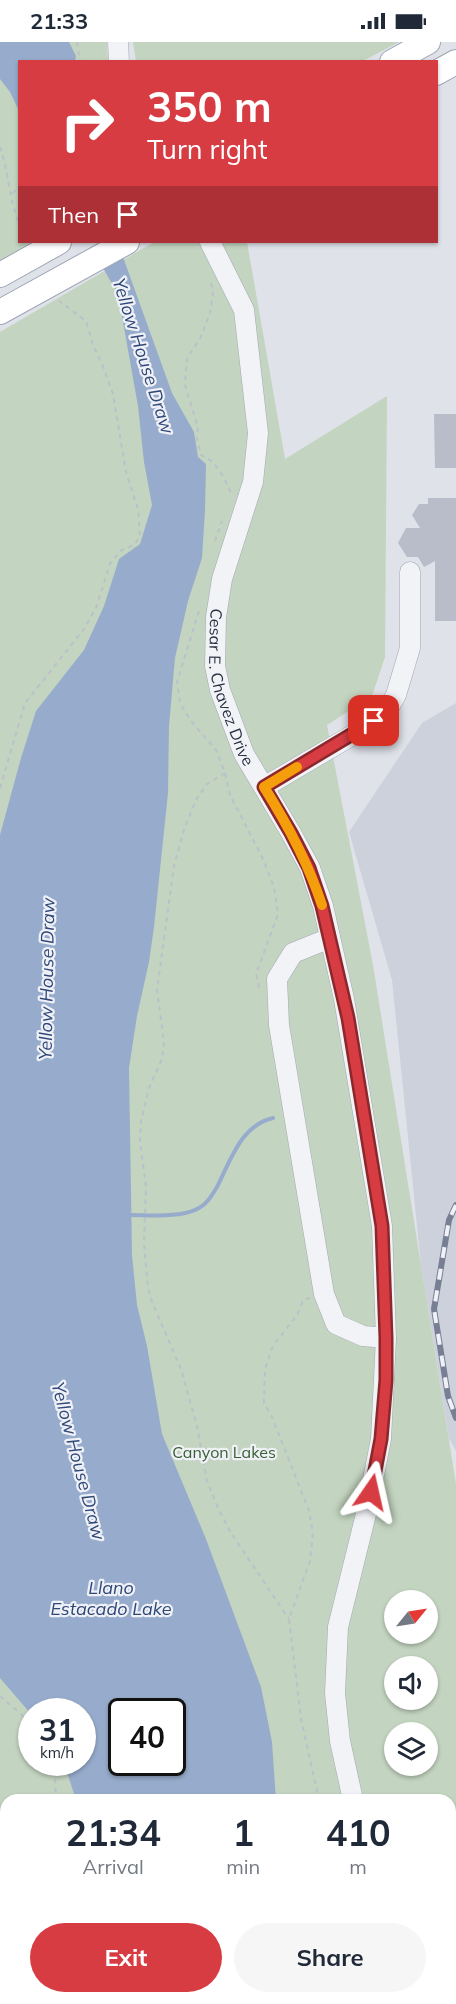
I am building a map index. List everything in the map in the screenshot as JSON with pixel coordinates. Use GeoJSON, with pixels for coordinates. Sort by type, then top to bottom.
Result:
{"type":"FeatureCollection","features":[{"type":"Feature","properties":{"kind":"main road"},"geometry":{"type":"LineString","coordinates":[[396,60],[428,42]]}},
{"type":"Feature","properties":{"kind":"main road"},"geometry":{"type":"LineString","coordinates":[[438,72],[456,62]]}},
{"type":"Feature","properties":{"kind":"main road"},"geometry":{"type":"LineString","coordinates":[[0,275],[57,243]]}},
{"type":"Feature","properties":{"kind":"main road"},"geometry":{"type":"LineString","coordinates":[[0,312],[125,243]]}},
{"type":"Feature","properties":{"kind":"street"},"geometry":{"type":"LineString","coordinates":[[118,42],[119,60]]}},
{"type":"Feature","properties":{"kind":"street","name":"Cesar E. Chavez Drive"},"geometry":{"type":"LineString","coordinates":[[210,243],[244,310],[258,433],[254,482],[222,579],[216,616],[215,666],[220,690],[243,754],[291,833],[309,868],[322,906],[359,1077],[382,1226],[386,1338],[381,1439],[367,1510],[338,1627],[335,1693],[340,1741],[352,1794]]}},
{"type":"Feature","properties":{"kind":"street"},"geometry":{"type":"LineString","coordinates":[[264,787],[385,714],[396,695],[410,648],[410,572]]}},
{"type":"Feature","properties":{"kind":"street"},"geometry":{"type":"LineString","coordinates":[[330,938],[293,953],[277,979],[279,1025],[324,1294],[336,1324],[363,1336],[386,1338]]}},
{"type":"Feature","properties":{"kind":"path"},"geometry":{"type":"LineString","coordinates":[[77,42],[80,60]]}},
{"type":"Feature","properties":{"kind":"path"},"geometry":{"type":"LineString","coordinates":[[0,147],[18,221]]}},
{"type":"Feature","properties":{"kind":"path"},"geometry":{"type":"LineString","coordinates":[[12,193],[18,189]]}},
{"type":"Feature","properties":{"kind":"path"},"geometry":{"type":"LineString","coordinates":[[0,788],[25,703],[84,630],[96,608],[110,564],[120,551],[134,545],[140,536],[138,509],[126,472],[112,394],[102,364],[93,345],[86,321],[52,295]]}},
{"type":"Feature","properties":{"kind":"path"},"geometry":{"type":"LineString","coordinates":[[225,772],[207,784],[196,800],[184,830],[174,866],[157,990],[164,1042],[162,1059],[144,1103],[141,1121],[140,1142],[146,1186],[144,1244],[148,1287],[181,1369],[197,1426],[207,1481],[231,1533],[289,1619]]}},
{"type":"Feature","properties":{"kind":"path"},"geometry":{"type":"LineString","coordinates":[[318,1794],[301,1719],[289,1619],[310,1561],[313,1533],[309,1511],[272,1417],[264,1403],[265,1369],[273,1346],[297,1315],[303,1300],[324,1294]]}},
{"type":"Feature","properties":{"kind":"path"},"geometry":{"type":"LineString","coordinates":[[0,1696],[18,1712]]}},
{"type":"Feature","properties":{"kind":"path"},"geometry":{"type":"LineString","coordinates":[[54,1776],[56,1794]]}},
{"type":"Feature","properties":{"kind":"shaded area"},"geometry":{"type":"Polygon","coordinates":[[[456,703],[456,1451],[449,1438],[421,1265],[392,980],[349,832],[422,723],[456,703]]]}},
{"type":"Feature","properties":{"kind":"green space"},"geometry":{"type":"Polygon","coordinates":[[[0,42],[107,42],[108,60],[18,60],[18,243],[43,243],[0,268],[0,42]]]}},
{"type":"Feature","properties":{"kind":"green space"},"geometry":{"type":"Polygon","coordinates":[[[133,42],[399,42],[365,60],[136,60],[133,42]]]}},
{"type":"Feature","properties":{"kind":"green space","name":"Canyon Lakes"},"geometry":{"type":"Polygon","coordinates":[[[152,243],[247,243],[285,459],[387,396],[385,657],[372,696],[327,725],[373,965],[456,1484],[456,1794],[0,1794],[0,332],[152,243]]]}},
{"type":"Feature","properties":{"kind":"water"},"geometry":{"type":"Polygon","coordinates":[[[0,42],[69,42],[76,56],[75,60],[18,60],[18,109],[10,92],[0,79],[0,42]]]}},
{"type":"Feature","properties":{"kind":"water","name":"Llano Estacado Lake"},"geometry":{"type":"Polygon","coordinates":[[[123,257],[172,393],[194,432],[198,457],[206,464],[202,558],[188,601],[175,658],[169,726],[168,793],[154,927],[129,1068],[132,1255],[137,1305],[147,1346],[162,1434],[206,1539],[261,1687],[272,1742],[276,1794],[74,1794],[68,1776],[96,1776],[96,1698],[18,1699],[0,1678],[0,835],[36,711],[84,650],[104,606],[119,559],[140,544],[152,505],[144,462],[138,406],[118,294],[103,268],[123,257]]]}},
{"type":"Feature","properties":{"kind":"building"},"geometry":{"type":"Polygon","coordinates":[[[434,414],[456,414],[456,468],[435,468],[434,414]]]}},
{"type":"Feature","properties":{"kind":"building"},"geometry":{"type":"Polygon","coordinates":[[[428,498],[456,498],[456,621],[435,621],[435,561],[424,567],[418,557],[407,557],[398,543],[406,528],[420,528],[412,515],[419,504],[428,504],[428,498]]]}},
{"type":"Feature","properties":{"kind":"waterway"},"geometry":{"type":"LineString","coordinates":[[131,1215],[175,1215],[202,1206],[210,1199],[244,1136],[252,1128],[273,1118]]}},
{"type":"Feature","properties":{"kind":"railway"},"geometry":{"type":"LineString","coordinates":[[456,1205],[449,1220],[434,1309],[448,1396],[456,1418]]}},
{"type":"Feature","properties":{"kind":"slow traffic"},"geometry":{"type":"LineString","coordinates":[[297,767],[264,787],[309,868],[322,905]]}},
{"type":"Feature","properties":{"kind":"route"},"geometry":{"type":"LineString","coordinates":[[371,1492],[381,1439],[386,1380],[382,1226],[348,1018],[322,906],[309,868],[264,787],[374,721]]}},
{"type":"Feature","properties":{"kind":"water label","name":"Yellow House Draw"},"geometry":{"type":"Point","coordinates":[143,356]}},
{"type":"Feature","properties":{"kind":"water label","name":"Yellow House Draw"},"geometry":{"type":"Point","coordinates":[47,979]}},
{"type":"Feature","properties":{"kind":"water label","name":"Yellow House Draw"},"geometry":{"type":"Point","coordinates":[78,1461]}}]}
